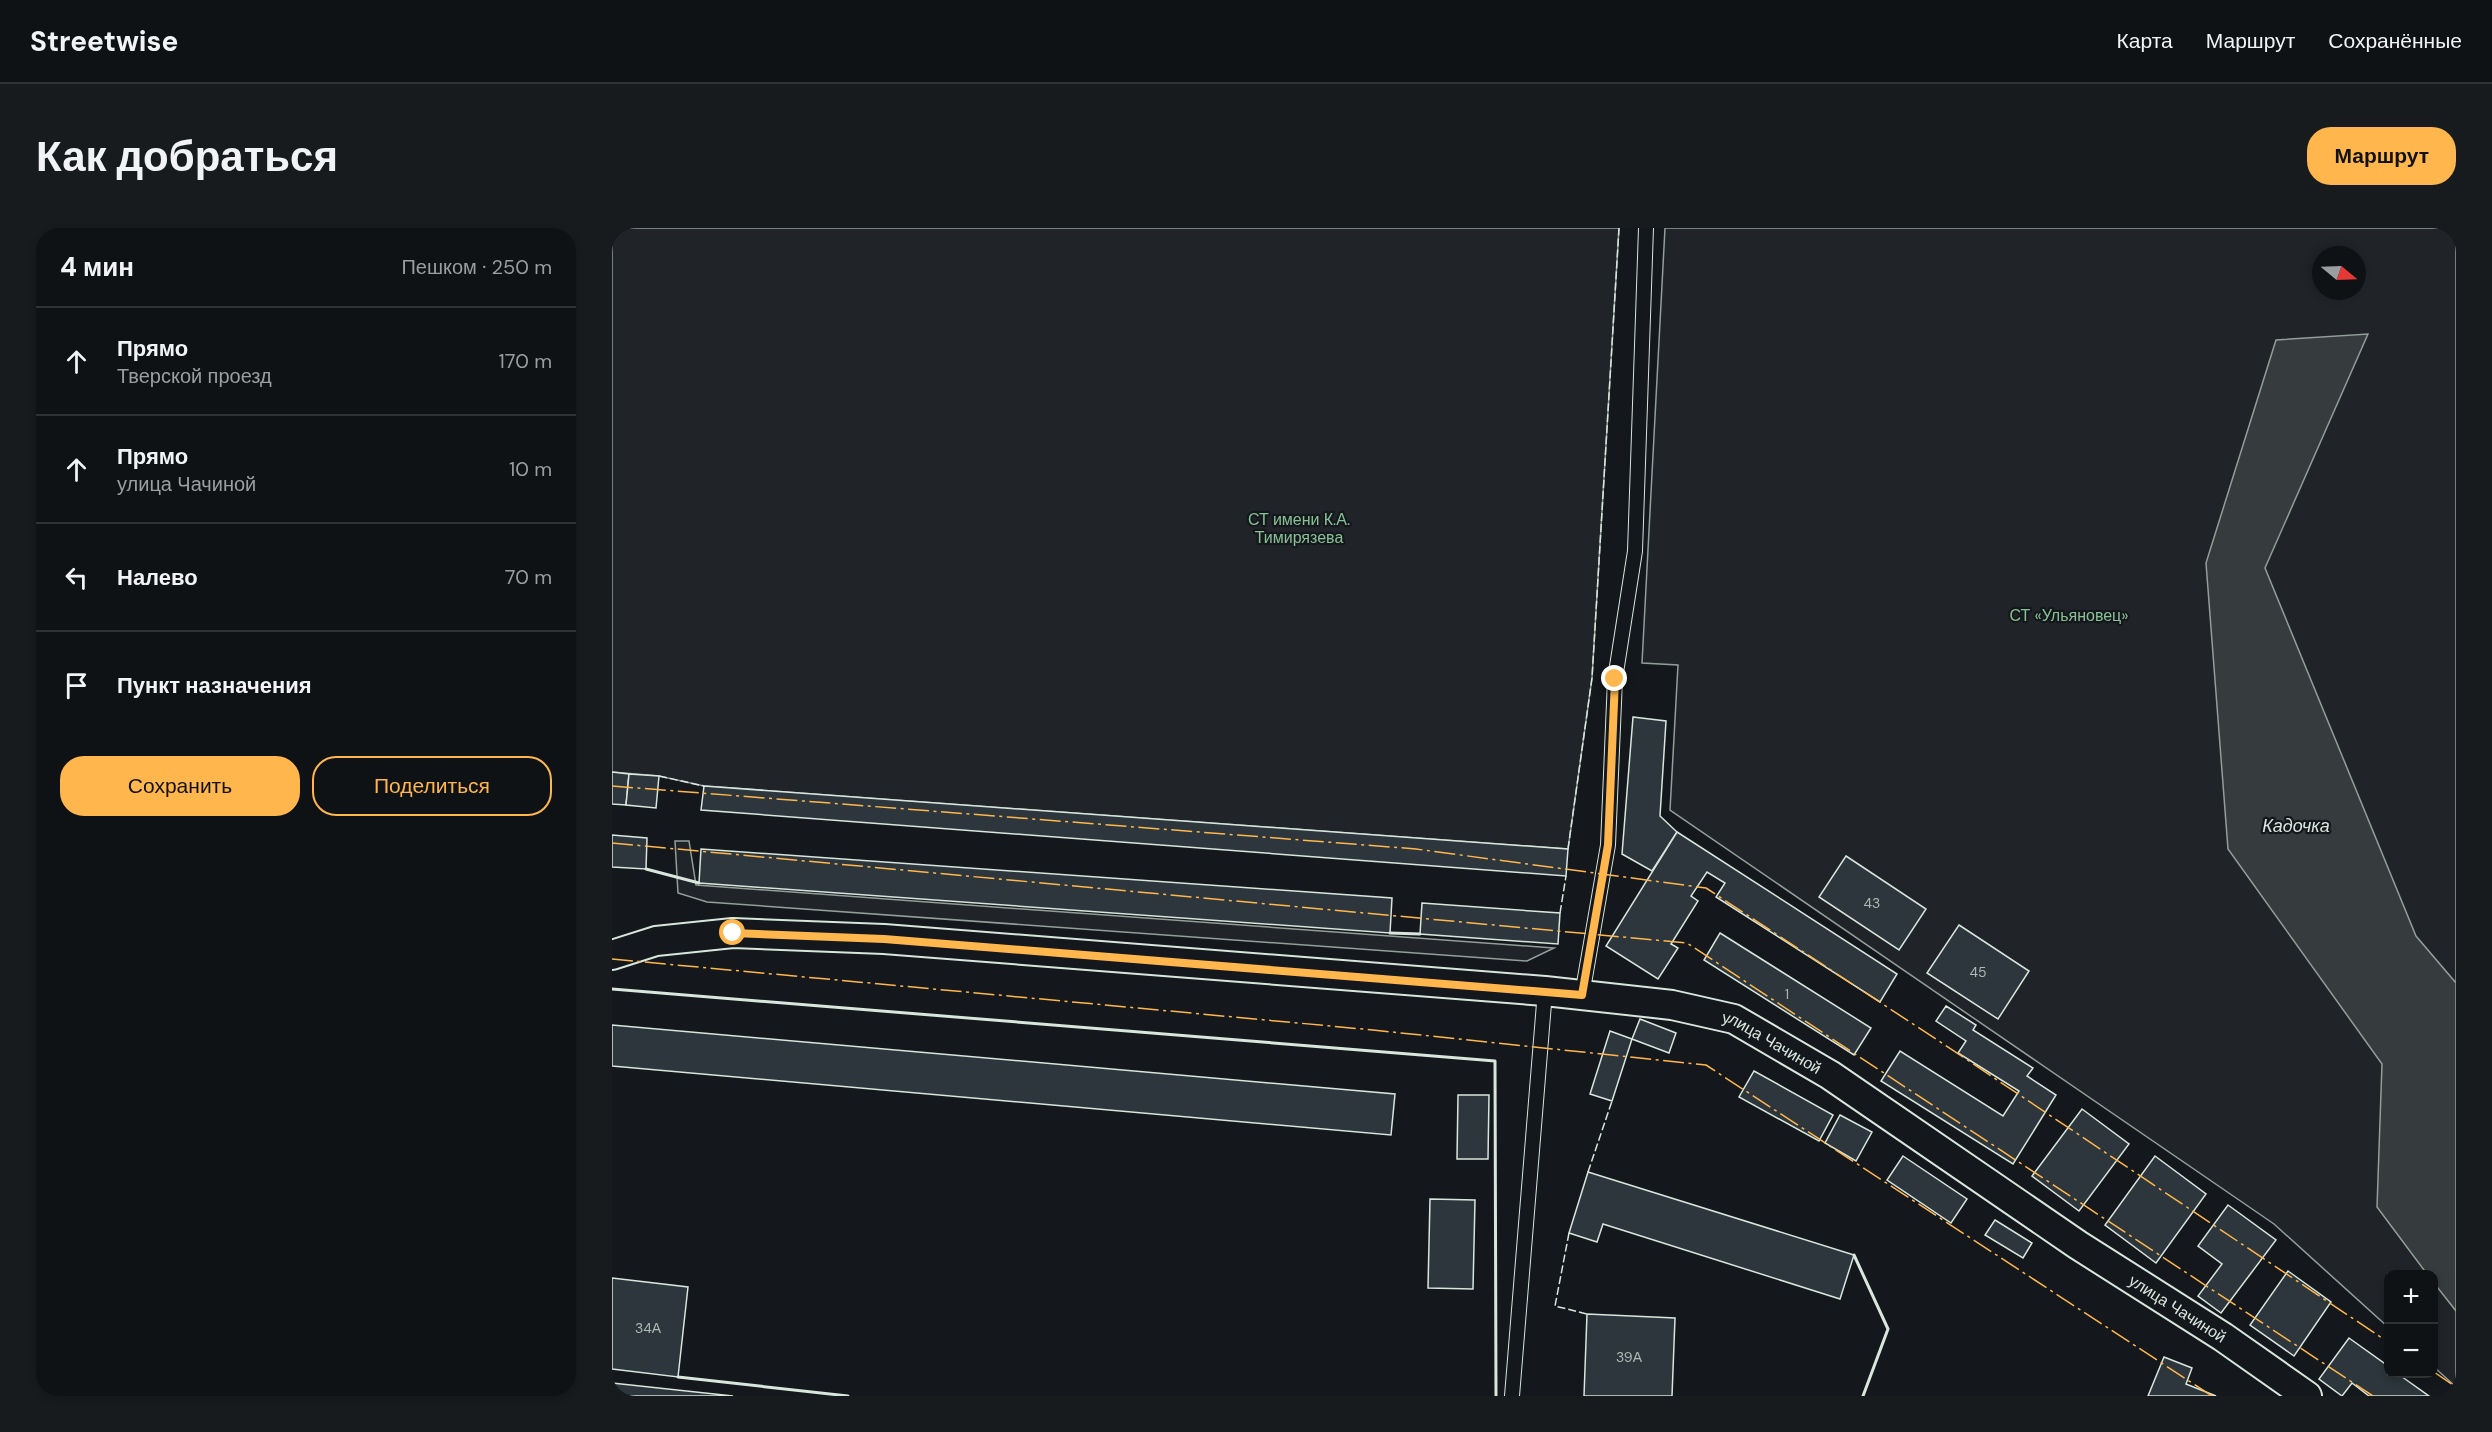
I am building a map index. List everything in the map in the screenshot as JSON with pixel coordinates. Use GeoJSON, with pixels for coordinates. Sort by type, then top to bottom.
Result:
{"type":"FeatureCollection","features":[{"type":"Feature","properties":{"kind":"street","name":"улица Чачиной"},"geometry":{"type":"LineString","coordinates":[[612,955],[656,941],[745,933],[884,939],[1545,991],[1672,1005],[1734,1019],[1830,1075],[2078,1245],[2223,1336],[2307,1396]]}},
{"type":"Feature","properties":{"kind":"lane"},"geometry":{"type":"LineString","coordinates":[[1582,995],[1608,845],[1615,679],[1635,551],[1646,228]]}},
{"type":"Feature","properties":{"kind":"lane"},"geometry":{"type":"LineString","coordinates":[[1512,1396],[1545,991]]}},
{"type":"Feature","properties":{"kind":"green space","name":"СТ имени К.А. Тимирязева"},"geometry":{"type":"Polygon","coordinates":[[[612,228],[1619,228],[1592,678],[1568,849],[704,786],[659,776],[612,772],[612,228]]]}},
{"type":"Feature","properties":{"kind":"green space","name":"СТ «Ульяновец»"},"geometry":{"type":"Polygon","coordinates":[[[1665,228],[2456,228],[2456,1387],[2438,1371],[2438,1270],[2384,1270],[2384,1323],[2274,1224],[1670,810],[1678,665],[1642,663],[1665,228]]]}},
{"type":"Feature","properties":{"kind":"green space"},"geometry":{"type":"Polygon","coordinates":[[[675,841],[689,841],[696,885],[1554,948],[1527,961],[707,902],[678,893],[675,841]]]}},
{"type":"Feature","properties":{"kind":"water","name":"Кадочка"},"geometry":{"type":"Polygon","coordinates":[[[2368,334],[2265,568],[2416,936],[2456,983],[2456,1311],[2438,1288],[2438,1270],[2424,1270],[2377,1207],[2382,1064],[2228,849],[2206,563],[2276,340],[2368,334]]]}},
{"type":"Feature","properties":{"kind":"building"},"geometry":{"type":"Polygon","coordinates":[[[1633,717],[1666,721],[1660,816],[1677,832],[1652,871],[1622,854],[1633,717]]]}},
{"type":"Feature","properties":{"kind":"building"},"geometry":{"type":"Polygon","coordinates":[[[612,772],[629,774],[626,805],[612,804],[612,772]]]}},
{"type":"Feature","properties":{"kind":"building"},"geometry":{"type":"Polygon","coordinates":[[[629,774],[659,776],[656,808],[626,805],[629,774]]]}},
{"type":"Feature","properties":{"kind":"building"},"geometry":{"type":"Polygon","coordinates":[[[704,786],[1568,849],[1566,876],[701,810],[704,786]]]}},
{"type":"Feature","properties":{"kind":"building"},"geometry":{"type":"Polygon","coordinates":[[[1677,832],[1897,974],[1880,1002],[1716,897],[1725,883],[1707,872],[1691,896],[1698,901],[1671,944],[1678,948],[1658,979],[1606,946],[1677,832]]]}},
{"type":"Feature","properties":{"kind":"building"},"geometry":{"type":"Polygon","coordinates":[[[612,835],[647,838],[646,869],[612,867],[612,835]]]}},
{"type":"Feature","properties":{"kind":"building"},"geometry":{"type":"Polygon","coordinates":[[[701,849],[1392,898],[1390,933],[699,883],[701,849]]]}},
{"type":"Feature","properties":{"kind":"building"},"geometry":{"type":"Polygon","coordinates":[[[1846,856],[1926,909],[1899,950],[1819,897],[1846,856]]]}},
{"type":"Feature","properties":{"kind":"building"},"geometry":{"type":"Polygon","coordinates":[[[1422,903],[1560,913],[1558,944],[1420,934],[1422,903]]]}},
{"type":"Feature","properties":{"kind":"building"},"geometry":{"type":"Polygon","coordinates":[[[1959,925],[2029,971],[1998,1019],[1927,973],[1959,925]]]}},
{"type":"Feature","properties":{"kind":"building"},"geometry":{"type":"Polygon","coordinates":[[[1720,933],[1871,1028],[1854,1055],[1704,960],[1720,933]]]}},
{"type":"Feature","properties":{"kind":"building"},"geometry":{"type":"Polygon","coordinates":[[[1946,1006],[1976,1025],[1973,1030],[2033,1068],[2027,1076],[2056,1095],[2013,1164],[1881,1081],[1900,1051],[2003,1116],[2019,1091],[1958,1053],[1966,1041],[1936,1021],[1946,1006]]]}},
{"type":"Feature","properties":{"kind":"building"},"geometry":{"type":"Polygon","coordinates":[[[1640,1019],[1676,1033],[1669,1053],[1632,1039],[1640,1019]]]}},
{"type":"Feature","properties":{"kind":"building"},"geometry":{"type":"Polygon","coordinates":[[[612,1025],[1395,1094],[1391,1135],[612,1066],[612,1025]]]}},
{"type":"Feature","properties":{"kind":"building"},"geometry":{"type":"Polygon","coordinates":[[[1610,1031],[1632,1039],[1612,1101],[1590,1094],[1610,1031]]]}},
{"type":"Feature","properties":{"kind":"building"},"geometry":{"type":"Polygon","coordinates":[[[1754,1071],[1833,1115],[1819,1141],[1739,1097],[1754,1071]]]}},
{"type":"Feature","properties":{"kind":"building"},"geometry":{"type":"Polygon","coordinates":[[[1458,1095],[1489,1095],[1488,1159],[1457,1159],[1458,1095]]]}},
{"type":"Feature","properties":{"kind":"building"},"geometry":{"type":"Polygon","coordinates":[[[2082,1109],[2129,1144],[2079,1211],[2032,1176],[2082,1109]]]}},
{"type":"Feature","properties":{"kind":"building"},"geometry":{"type":"Polygon","coordinates":[[[1840,1115],[1872,1132],[1856,1161],[1825,1143],[1840,1115]]]}},
{"type":"Feature","properties":{"kind":"building"},"geometry":{"type":"Polygon","coordinates":[[[1903,1156],[1967,1199],[1951,1223],[1887,1180],[1903,1156]]]}},
{"type":"Feature","properties":{"kind":"building"},"geometry":{"type":"Polygon","coordinates":[[[2155,1156],[2206,1194],[2156,1263],[2105,1225],[2155,1156]]]}},
{"type":"Feature","properties":{"kind":"building"},"geometry":{"type":"Polygon","coordinates":[[[1588,1172],[1854,1255],[1840,1299],[1603,1224],[1597,1242],[1569,1233],[1588,1172]]]}},
{"type":"Feature","properties":{"kind":"building"},"geometry":{"type":"Polygon","coordinates":[[[1430,1199],[1475,1200],[1473,1289],[1428,1288],[1430,1199]]]}},
{"type":"Feature","properties":{"kind":"building"},"geometry":{"type":"Polygon","coordinates":[[[2228,1205],[2276,1240],[2221,1313],[2198,1296],[2222,1264],[2198,1246],[2228,1205]]]}},
{"type":"Feature","properties":{"kind":"building"},"geometry":{"type":"Polygon","coordinates":[[[1995,1220],[2032,1243],[2023,1258],[1985,1235],[1995,1220]]]}},
{"type":"Feature","properties":{"kind":"building"},"geometry":{"type":"Polygon","coordinates":[[[2288,1271],[2331,1302],[2294,1356],[2250,1325],[2288,1271]]]}},
{"type":"Feature","properties":{"kind":"building"},"geometry":{"type":"Polygon","coordinates":[[[612,1278],[688,1287],[678,1377],[612,1369],[612,1278]]]}},
{"type":"Feature","properties":{"kind":"building"},"geometry":{"type":"Polygon","coordinates":[[[1587,1314],[1675,1318],[1672,1396],[1584,1396],[1587,1314]]]}},
{"type":"Feature","properties":{"kind":"building"},"geometry":{"type":"Polygon","coordinates":[[[2349,1338],[2384,1363],[2384,1378],[2404,1378],[2429,1396],[2369,1396],[2352,1383],[2342,1396],[2319,1379],[2349,1338]]]}},
{"type":"Feature","properties":{"kind":"building"},"geometry":{"type":"Polygon","coordinates":[[[2164,1357],[2192,1368],[2186,1384],[2216,1396],[2148,1396],[2164,1357]]]}},
{"type":"Feature","properties":{"kind":"building"},"geometry":{"type":"Polygon","coordinates":[[[612,1383],[733,1396],[612,1396],[612,1383]]]}},
{"type":"Feature","properties":{"kind":"fence"},"geometry":{"type":"LineString","coordinates":[[1568,849],[1592,678],[1619,228]]}},
{"type":"Feature","properties":{"kind":"fence"},"geometry":{"type":"LineString","coordinates":[[659,776],[704,786]]}},
{"type":"Feature","properties":{"kind":"fence"},"geometry":{"type":"LineString","coordinates":[[1560,913],[1566,876]]}},
{"type":"Feature","properties":{"kind":"fence"},"geometry":{"type":"LineString","coordinates":[[1588,1172],[1612,1101]]}},
{"type":"Feature","properties":{"kind":"fence"},"geometry":{"type":"LineString","coordinates":[[1569,1233],[1555,1306],[1587,1314]]}},
{"type":"Feature","properties":{"kind":"wall"},"geometry":{"type":"LineString","coordinates":[[646,869],[699,883]]}},
{"type":"Feature","properties":{"kind":"wall"},"geometry":{"type":"LineString","coordinates":[[1390,933],[1420,934]]}},
{"type":"Feature","properties":{"kind":"wall"},"geometry":{"type":"LineString","coordinates":[[612,989],[1495,1061],[1496,1396]]}},
{"type":"Feature","properties":{"kind":"wall"},"geometry":{"type":"LineString","coordinates":[[1854,1255],[1888,1329],[1863,1396]]}},
{"type":"Feature","properties":{"kind":"wall"},"geometry":{"type":"LineString","coordinates":[[678,1377],[848,1396]]}},
{"type":"Feature","properties":{"kind":"power"},"geometry":{"type":"LineString","coordinates":[[612,786],[1416,849],[1706,888],[2384,1339]]}},
{"type":"Feature","properties":{"kind":"power"},"geometry":{"type":"LineString","coordinates":[[612,843],[1687,943],[2373,1396]]}},
{"type":"Feature","properties":{"kind":"power"},"geometry":{"type":"LineString","coordinates":[[612,959],[1373,1030],[1706,1065],[2212,1396]]}},
{"type":"Feature","properties":{"kind":"power"},"geometry":{"type":"LineString","coordinates":[[2438,1375],[2456,1387]]}},
{"type":"Feature","properties":{"kind":"route"},"geometry":{"type":"LineString","coordinates":[[733,933],[884,939],[1582,995],[1608,845],[1615,679]]}}]}
